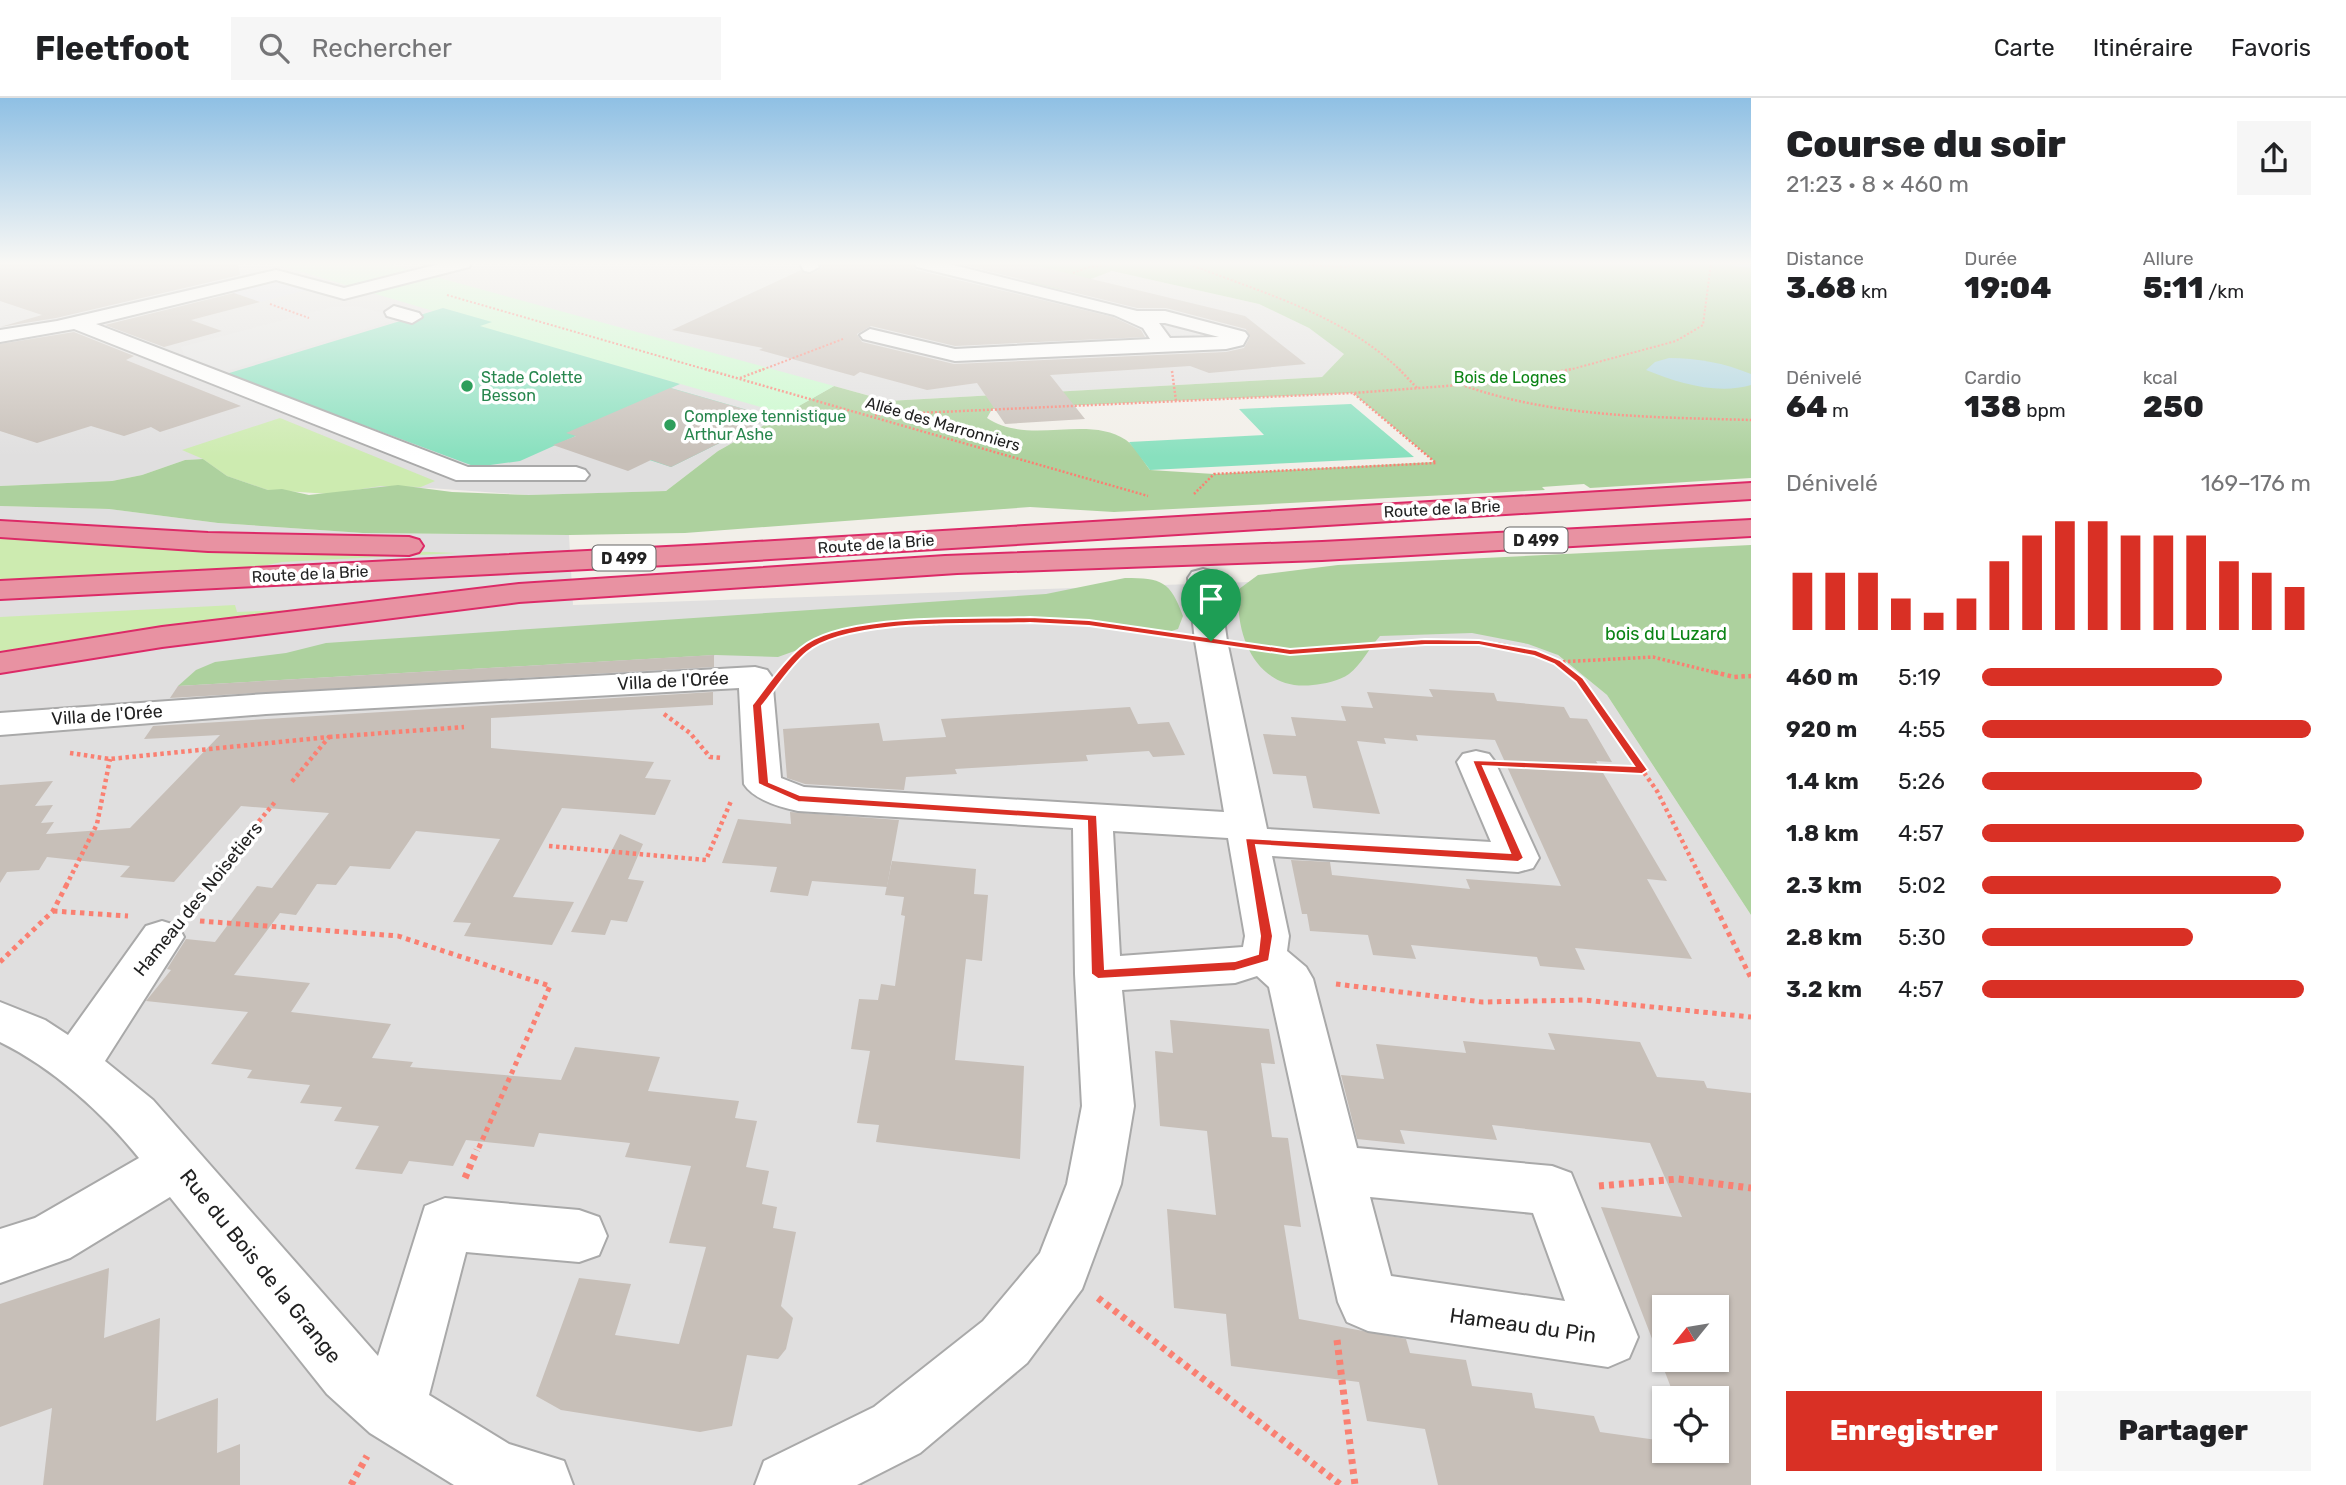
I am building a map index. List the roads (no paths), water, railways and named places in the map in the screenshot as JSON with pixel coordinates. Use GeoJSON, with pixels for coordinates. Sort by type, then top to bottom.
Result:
{"type":"FeatureCollection","features":[{"type":"Feature","properties":{"kind":"highway","name":"Route de la Brie"},"geometry":{"type":"LineString","coordinates":[[0,590],[706,554],[1751,491]]}},
{"type":"Feature","properties":{"kind":"highway"},"geometry":{"type":"LineString","coordinates":[[0,530],[208,542],[522,547],[731,543],[1247,521]]}},
{"type":"Feature","properties":{"kind":"highway","name":"Route de la Brie"},"geometry":{"type":"LineString","coordinates":[[0,606],[712,572],[1322,551],[1751,528]]}},
{"type":"Feature","properties":{"kind":"highway"},"geometry":{"type":"LineString","coordinates":[[0,663],[162,638],[519,593],[979,564]]}},
{"type":"Feature","properties":{"kind":"street"},"geometry":{"type":"LineString","coordinates":[[0,336],[49,328]]}},
{"type":"Feature","properties":{"kind":"street"},"geometry":{"type":"LineString","coordinates":[[89,328],[466,475],[576,475]]}},
{"type":"Feature","properties":{"kind":"street"},"geometry":{"type":"LineString","coordinates":[[1153,328],[1164,344]]}},
{"type":"Feature","properties":{"kind":"street"},"geometry":{"type":"LineString","coordinates":[[870,335],[955,355],[1226,343],[1236,341],[1238,336],[1206,328]]}},
{"type":"Feature","properties":{"kind":"street"},"geometry":{"type":"LineString","coordinates":[[1203,578],[1211,641],[1267,936],[1334,1170]]}},
{"type":"Feature","properties":{"kind":"street","name":"Villa de l'Orée"},"geometry":{"type":"LineString","coordinates":[[0,724],[280,703],[755,677],[762,774],[798,799],[1093,818]]}},
{"type":"Feature","properties":{"kind":"street"},"geometry":{"type":"LineString","coordinates":[[788,1485],[897,1430],[1006,1342],[1062,1270],[1094,1184],[1108,1106],[1098,974],[1093,818],[1518,858],[1476,762]]}},
{"type":"Feature","properties":{"kind":"street","name":"Hameau des Noisetiers"},"geometry":{"type":"LineString","coordinates":[[75,1065],[169,929]]}},
{"type":"Feature","properties":{"kind":"street"},"geometry":{"type":"LineString","coordinates":[[1098,974],[1235,966],[1277,968]]}},
{"type":"Feature","properties":{"kind":"street","name":"Rue du Bois de la Grange"},"geometry":{"type":"LineString","coordinates":[[0,1021],[28,1034],[75,1065],[135,1115],[349,1372],[393,1410],[498,1474],[540,1485]]}},
{"type":"Feature","properties":{"kind":"street"},"geometry":{"type":"LineString","coordinates":[[0,1256],[50,1239],[177,1164]]}},
{"type":"Feature","properties":{"kind":"street","name":"Hameau du Pin"},"geometry":{"type":"LineString","coordinates":[[1334,1170],[1552,1190],[1608,1337],[1368,1303],[1334,1170]]}},
{"type":"Feature","properties":{"kind":"street"},"geometry":{"type":"LineString","coordinates":[[393,1410],[445,1224],[579,1236]]}},
{"type":"Feature","properties":{"kind":"water"},"geometry":{"type":"Polygon","coordinates":[[[1669,358],[1711,362],[1741,370],[1751,374],[1751,385],[1711,388],[1684,383],[1646,370],[1655,362],[1669,358]]]}},
{"type":"Feature","properties":{"kind":"place","name":"Stade Colette Besson"},"geometry":{"type":"Point","coordinates":[467,386]}},
{"type":"Feature","properties":{"kind":"place","name":"Complexe tennistique Arthur Ashe"},"geometry":{"type":"Point","coordinates":[670,425]}},
{"type":"Feature","properties":{"kind":"park label","name":"Bois de Lognes"},"geometry":{"type":"Point","coordinates":[1510,377]}},
{"type":"Feature","properties":{"kind":"park label","name":"bois du Luzard"},"geometry":{"type":"Point","coordinates":[1666,634]}}]}
